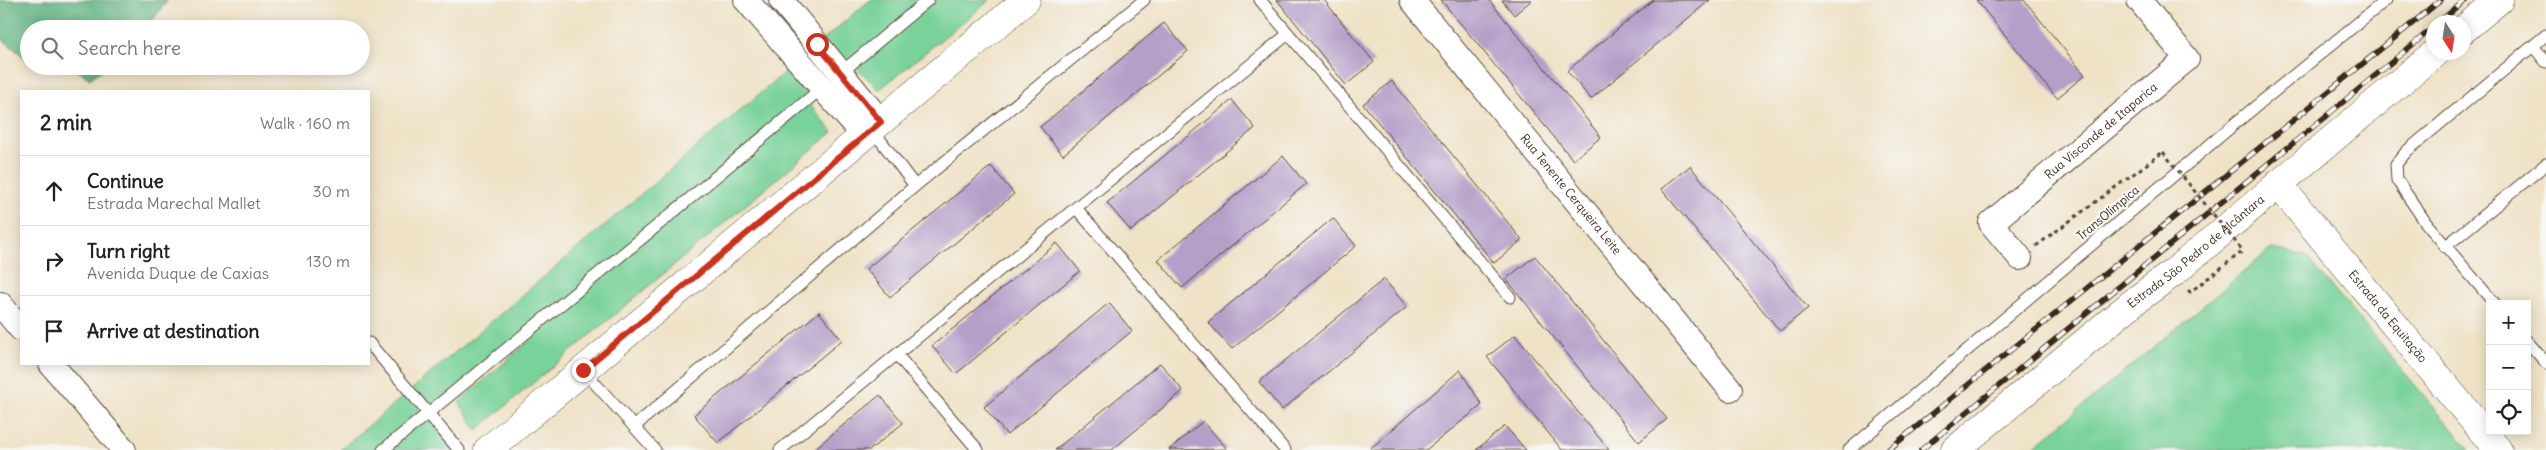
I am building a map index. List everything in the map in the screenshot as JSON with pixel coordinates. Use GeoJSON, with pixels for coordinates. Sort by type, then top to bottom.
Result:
{"type":"FeatureCollection","features":[{"type":"Feature","properties":{"kind":"street"},"geometry":{"type":"LineString","coordinates":[[746,0],[821,89],[872,129]]}},
{"type":"Feature","properties":{"kind":"street"},"geometry":{"type":"LineString","coordinates":[[781,0],[841,72],[872,129]]}},
{"type":"Feature","properties":{"kind":"street"},"geometry":{"type":"LineString","coordinates":[[488,450],[1026,0]]}},
{"type":"Feature","properties":{"kind":"street","name":"Rua Tenente Cerqueira Leite"},"geometry":{"type":"LineString","coordinates":[[1412,0],[1730,389]]}},
{"type":"Feature","properties":{"kind":"street","name":"Rua Visconde de Itaparica"},"geometry":{"type":"LineString","coordinates":[[2020,258],[1990,222],[2187,59],[2139,0]]}},
{"type":"Feature","properties":{"kind":"street"},"geometry":{"type":"LineString","coordinates":[[2471,23],[2499,0]]}},
{"type":"Feature","properties":{"kind":"street","name":"Estrada São Pedro de Alcântara"},"geometry":{"type":"LineString","coordinates":[[1955,450],[2136,300],[2173,273],[2426,60]]}},
{"type":"Feature","properties":{"kind":"street","name":"Estrada da Equitação"},"geometry":{"type":"LineString","coordinates":[[2278,184],[2498,450]]}},
{"type":"Feature","properties":{"kind":"street"},"geometry":{"type":"LineString","coordinates":[[0,304],[20,328]]}},
{"type":"Feature","properties":{"kind":"street"},"geometry":{"type":"LineString","coordinates":[[51,365],[124,450]]}},
{"type":"Feature","properties":{"kind":"lane"},"geometry":{"type":"LineString","coordinates":[[383,450],[652,230],[928,0]]}},
{"type":"Feature","properties":{"kind":"lane"},"geometry":{"type":"LineString","coordinates":[[636,426],[916,186],[1144,0]]}},
{"type":"Feature","properties":{"kind":"lane"},"geometry":{"type":"LineString","coordinates":[[1260,0],[1510,297]]}},
{"type":"Feature","properties":{"kind":"lane","name":"TransOlímpica"},"geometry":{"type":"LineString","coordinates":[[1849,450],[2230,128],[2386,0]]}},
{"type":"Feature","properties":{"kind":"lane"},"geometry":{"type":"LineString","coordinates":[[780,450],[1288,34]]}},
{"type":"Feature","properties":{"kind":"lane"},"geometry":{"type":"LineString","coordinates":[[2492,300],[2446,247],[2397,180],[2396,164],[2408,151],[2546,35]]}},
{"type":"Feature","properties":{"kind":"lane"},"geometry":{"type":"LineString","coordinates":[[2533,46],[2546,62]]}},
{"type":"Feature","properties":{"kind":"lane"},"geometry":{"type":"LineString","coordinates":[[872,129],[916,186]]}},
{"type":"Feature","properties":{"kind":"lane"},"geometry":{"type":"LineString","coordinates":[[2446,247],[2546,164]]}},
{"type":"Feature","properties":{"kind":"lane"},"geometry":{"type":"LineString","coordinates":[[1076,208],[1286,450]]}},
{"type":"Feature","properties":{"kind":"lane"},"geometry":{"type":"LineString","coordinates":[[370,344],[459,450]]}},
{"type":"Feature","properties":{"kind":"lane"},"geometry":{"type":"LineString","coordinates":[[2531,345],[2546,362]]}},
{"type":"Feature","properties":{"kind":"lane"},"geometry":{"type":"LineString","coordinates":[[897,355],[978,450]]}},
{"type":"Feature","properties":{"kind":"lane"},"geometry":{"type":"LineString","coordinates":[[583,370],[656,450]]}},
{"type":"Feature","properties":{"kind":"path"},"geometry":{"type":"LineString","coordinates":[[2020,258],[2163,152],[2243,252],[2190,292]]}},
{"type":"Feature","properties":{"kind":"green space"},"geometry":{"type":"Polygon","coordinates":[[[0,0],[168,0],[153,20],[20,20],[20,54],[3,40],[0,40],[0,0]]]}},
{"type":"Feature","properties":{"kind":"green space"},"geometry":{"type":"Polygon","coordinates":[[[870,0],[990,0],[879,90],[855,66],[809,104],[833,132],[477,430],[459,402],[700,193],[428,413],[459,450],[340,450],[870,0]]]}},
{"type":"Feature","properties":{"kind":"green space"},"geometry":{"type":"Polygon","coordinates":[[[84,75],[95,75],[90,79],[84,75]]]}},
{"type":"Feature","properties":{"kind":"green space"},"geometry":{"type":"Polygon","coordinates":[[[2271,249],[2305,255],[2470,450],[2030,450],[2271,249]]]}},
{"type":"Feature","properties":{"kind":"building"},"geometry":{"type":"Polygon","coordinates":[[[1277,0],[1324,0],[1374,62],[1346,85],[1277,0]]]}},
{"type":"Feature","properties":{"kind":"building"},"geometry":{"type":"Polygon","coordinates":[[[1441,0],[1489,0],[1601,137],[1573,160],[1441,0]]]}},
{"type":"Feature","properties":{"kind":"building"},"geometry":{"type":"Polygon","coordinates":[[[1502,0],[1532,0],[1514,15],[1502,0]]]}},
{"type":"Feature","properties":{"kind":"building"},"geometry":{"type":"Polygon","coordinates":[[[1653,0],[1710,0],[1591,99],[1567,71],[1653,0]]]}},
{"type":"Feature","properties":{"kind":"building"},"geometry":{"type":"Polygon","coordinates":[[[1976,0],[2024,0],[2085,75],[2057,98],[1976,0]]]}},
{"type":"Feature","properties":{"kind":"building"},"geometry":{"type":"Polygon","coordinates":[[[1164,23],[1188,51],[1063,155],[1040,127],[1164,23]]]}},
{"type":"Feature","properties":{"kind":"building"},"geometry":{"type":"Polygon","coordinates":[[[1392,81],[1522,240],[1494,263],[1363,104],[1392,81]]]}},
{"type":"Feature","properties":{"kind":"building"},"geometry":{"type":"Polygon","coordinates":[[[1232,100],[1255,128],[1131,231],[1107,203],[1232,100]]]}},
{"type":"Feature","properties":{"kind":"building"},"geometry":{"type":"Polygon","coordinates":[[[1283,156],[1306,184],[1182,288],[1158,260],[1283,156]]]}},
{"type":"Feature","properties":{"kind":"building"},"geometry":{"type":"Polygon","coordinates":[[[991,166],[1014,194],[890,297],[866,269],[991,166]]]}},
{"type":"Feature","properties":{"kind":"building"},"geometry":{"type":"Polygon","coordinates":[[[1690,166],[1808,308],[1780,331],[1661,189],[1690,166]]]}},
{"type":"Feature","properties":{"kind":"building"},"geometry":{"type":"Polygon","coordinates":[[[1333,218],[1356,246],[1232,349],[1208,322],[1333,218]]]}},
{"type":"Feature","properties":{"kind":"building"},"geometry":{"type":"Polygon","coordinates":[[[1057,243],[1080,271],[956,374],[932,346],[1057,243]]]}},
{"type":"Feature","properties":{"kind":"building"},"geometry":{"type":"Polygon","coordinates":[[[1535,256],[1667,419],[1639,442],[1506,279],[1535,256]]]}},
{"type":"Feature","properties":{"kind":"building"},"geometry":{"type":"Polygon","coordinates":[[[1384,279],[1407,307],[1282,410],[1259,382],[1384,279]]]}},
{"type":"Feature","properties":{"kind":"building"},"geometry":{"type":"Polygon","coordinates":[[[1109,303],[1132,331],[1007,435],[984,407],[1109,303]]]}},
{"type":"Feature","properties":{"kind":"building"},"geometry":{"type":"Polygon","coordinates":[[[819,312],[842,340],[718,443],[694,415],[819,312]]]}},
{"type":"Feature","properties":{"kind":"building"},"geometry":{"type":"Polygon","coordinates":[[[1515,335],[1609,450],[1562,450],[1487,357],[1515,335]]]}},
{"type":"Feature","properties":{"kind":"building"},"geometry":{"type":"Polygon","coordinates":[[[1160,363],[1183,391],[1112,450],[1055,450],[1160,363]]]}},
{"type":"Feature","properties":{"kind":"building"},"geometry":{"type":"Polygon","coordinates":[[[1460,370],[1482,405],[1426,450],[1369,450],[1460,370]]]}},
{"type":"Feature","properties":{"kind":"building"},"geometry":{"type":"Polygon","coordinates":[[[880,395],[903,423],[870,450],[813,450],[880,395]]]}},
{"type":"Feature","properties":{"kind":"building"},"geometry":{"type":"Polygon","coordinates":[[[1203,421],[1227,449],[1169,450],[1203,421]]]}},
{"type":"Feature","properties":{"kind":"building"},"geometry":{"type":"Polygon","coordinates":[[[1505,426],[1526,450],[1476,450],[1505,426]]]}},
{"type":"Feature","properties":{"kind":"railway"},"geometry":{"type":"LineString","coordinates":[[1888,450],[2441,0]]}},
{"type":"Feature","properties":{"kind":"railway"},"geometry":{"type":"LineString","coordinates":[[2448,15],[2466,0]]}},
{"type":"Feature","properties":{"kind":"railway"},"geometry":{"type":"LineString","coordinates":[[1921,450],[2426,34]]}},
{"type":"Feature","properties":{"kind":"route"},"geometry":{"type":"LineString","coordinates":[[583,370],[881,122],[817,44]]}}]}
